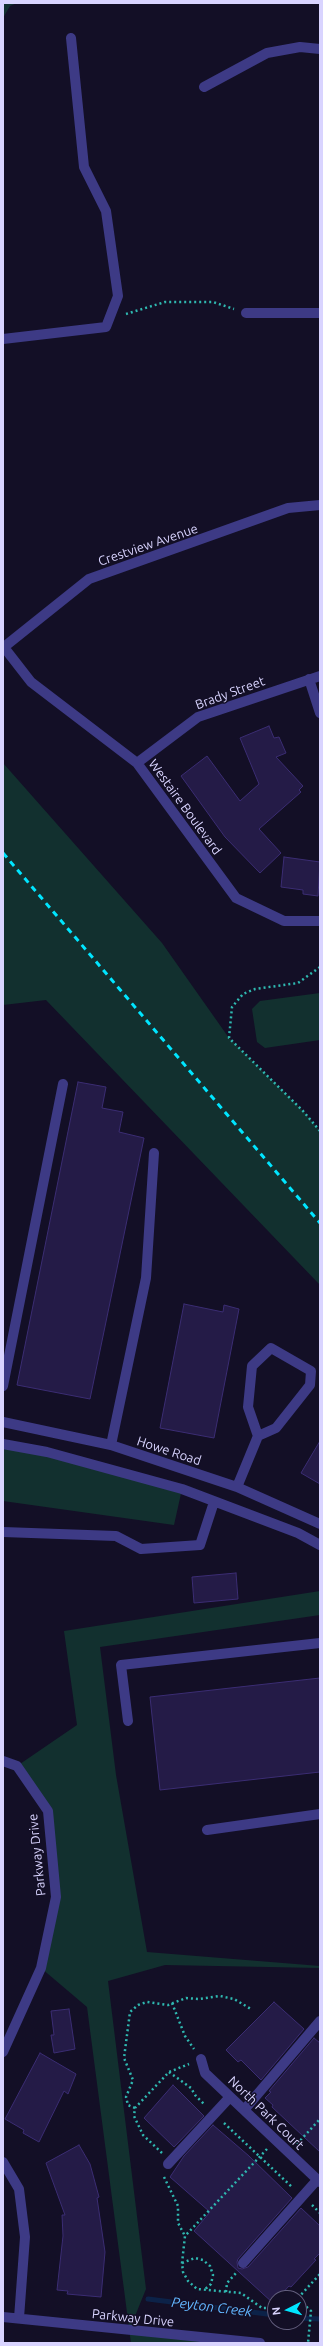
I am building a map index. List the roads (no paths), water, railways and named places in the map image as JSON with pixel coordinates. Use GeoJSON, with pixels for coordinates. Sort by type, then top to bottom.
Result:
{"type":"FeatureCollection","features":[{"type":"Feature","properties":{"kind":"street"},"geometry":{"type":"LineString","coordinates":[[3,339],[106,327],[118,296],[106,211],[84,167],[71,38]]}},
{"type":"Feature","properties":{"kind":"street"},"geometry":{"type":"LineString","coordinates":[[204,87],[267,53],[300,48],[320,49]]}},
{"type":"Feature","properties":{"kind":"street"},"geometry":{"type":"LineString","coordinates":[[246,313],[320,313]]}},
{"type":"Feature","properties":{"kind":"street","name":"Crestview Avenue"},"geometry":{"type":"LineString","coordinates":[[4,647],[89,579],[288,508],[320,505]]}},
{"type":"Feature","properties":{"kind":"street","name":"Westaire Boulevard"},"geometry":{"type":"LineString","coordinates":[[4,647],[31,682],[137,763],[236,898],[284,921],[320,921]]}},
{"type":"Feature","properties":{"kind":"street","name":"Brady Street"},"geometry":{"type":"LineString","coordinates":[[137,763],[198,717],[320,676]]}},
{"type":"Feature","properties":{"kind":"street"},"geometry":{"type":"LineString","coordinates":[[310,679],[320,713]]}},
{"type":"Feature","properties":{"kind":"street"},"geometry":{"type":"LineString","coordinates":[[3,1386],[63,1084]]}},
{"type":"Feature","properties":{"kind":"street"},"geometry":{"type":"LineString","coordinates":[[111,1446],[146,1278],[154,1153]]}},
{"type":"Feature","properties":{"kind":"street"},"geometry":{"type":"LineString","coordinates":[[236,1487],[258,1436],[248,1407],[252,1366],[271,1348],[311,1371],[310,1385],[276,1428],[258,1436]]}},
{"type":"Feature","properties":{"kind":"street","name":"Howe Road"},"geometry":{"type":"LineString","coordinates":[[3,1422],[111,1446],[236,1487],[320,1524]]}},
{"type":"Feature","properties":{"kind":"street"},"geometry":{"type":"LineString","coordinates":[[3,1444],[47,1452],[182,1489],[298,1533],[320,1545]]}},
{"type":"Feature","properties":{"kind":"street"},"geometry":{"type":"LineString","coordinates":[[3,1532],[116,1536],[141,1549],[200,1545],[214,1502]]}},
{"type":"Feature","properties":{"kind":"street"},"geometry":{"type":"LineString","coordinates":[[128,1721],[121,1665],[320,1643]]}},
{"type":"Feature","properties":{"kind":"street","name":"Parkway Drive"},"geometry":{"type":"LineString","coordinates":[[3,1761],[17,1766],[48,1811],[56,1896],[41,1968],[3,2052]]}},
{"type":"Feature","properties":{"kind":"street"},"geometry":{"type":"LineString","coordinates":[[206,1830],[320,1814]]}},
{"type":"Feature","properties":{"kind":"street"},"geometry":{"type":"LineString","coordinates":[[244,2110],[320,2021]]}},
{"type":"Feature","properties":{"kind":"street","name":"North Park Court"},"geometry":{"type":"LineString","coordinates":[[201,2059],[205,2073],[319,2181]]}},
{"type":"Feature","properties":{"kind":"street"},"geometry":{"type":"LineString","coordinates":[[170,2163],[230,2097]]}},
{"type":"Feature","properties":{"kind":"street"},"geometry":{"type":"LineString","coordinates":[[3,2162],[19,2190],[25,2236],[19,2318]]}},
{"type":"Feature","properties":{"kind":"street"},"geometry":{"type":"LineString","coordinates":[[243,2263],[302,2196],[319,2181]]}},
{"type":"Feature","properties":{"kind":"street","name":"Parkway Drive"},"geometry":{"type":"LineString","coordinates":[[3,2317],[260,2343]]}},
{"type":"Feature","properties":{"kind":"waterway","name":"Peyton Creek"},"geometry":{"type":"LineString","coordinates":[[148,2299],[267,2314]]}},
{"type":"Feature","properties":{"kind":"waterway","name":"Peyton Creek"},"geometry":{"type":"LineString","coordinates":[[307,2318],[320,2319]]}},
{"type":"Feature","properties":{"kind":"railway"},"geometry":{"type":"LineString","coordinates":[[3,853],[320,1223]]}}]}
